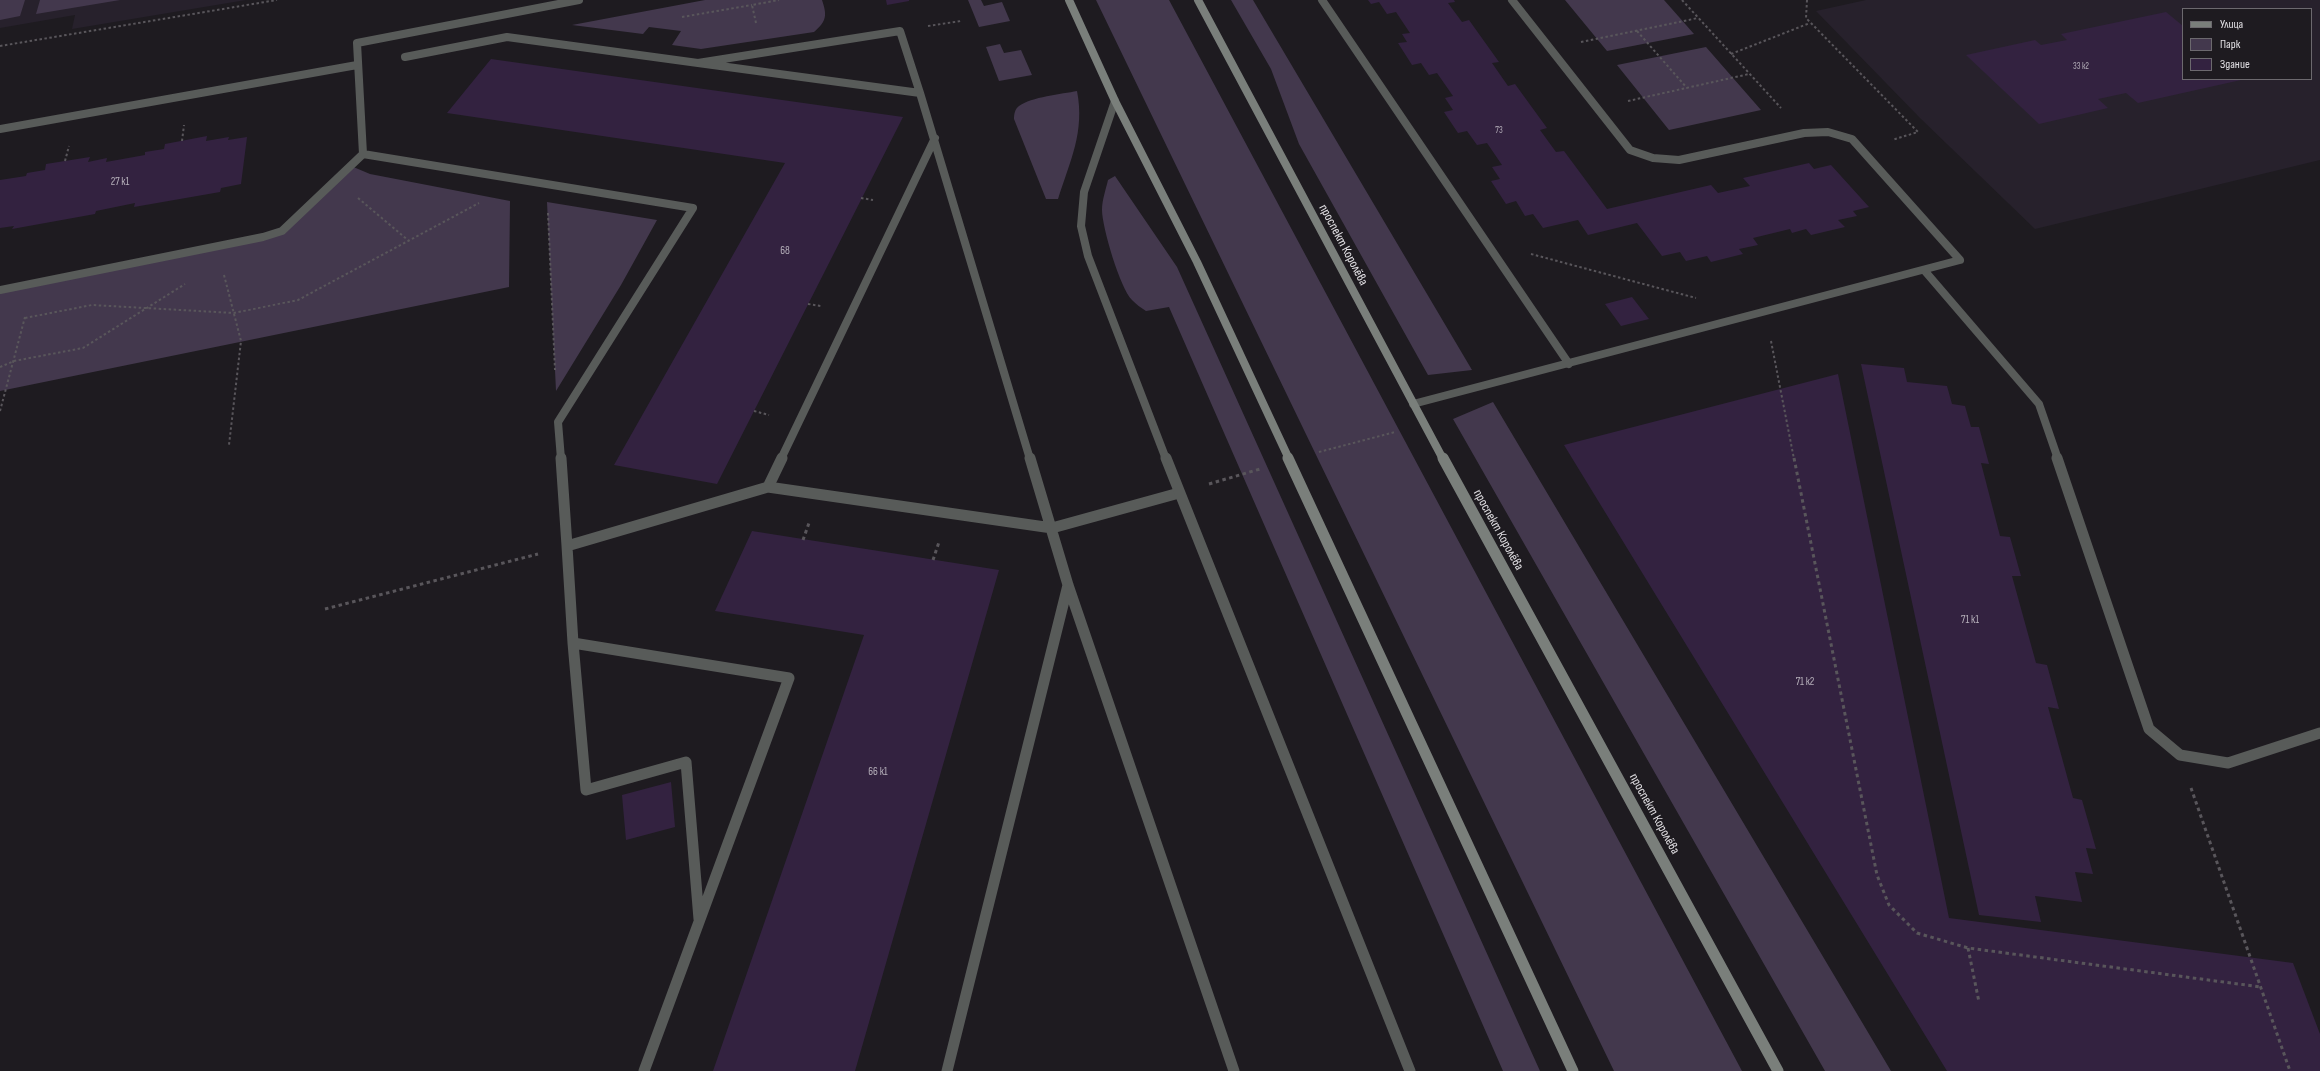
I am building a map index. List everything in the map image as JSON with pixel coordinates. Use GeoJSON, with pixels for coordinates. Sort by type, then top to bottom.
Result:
{"type":"FeatureCollection","features":[{"type":"Feature","properties":{"kind":"street"},"geometry":{"type":"LineString","coordinates":[[363,154],[357,43],[565,1],[579,0]]}},
{"type":"Feature","properties":{"kind":"street"},"geometry":{"type":"LineString","coordinates":[[1068,0],[1115,101],[1198,262],[1573,1071]]}},
{"type":"Feature","properties":{"kind":"street","name":"проспект Королёва"},"geometry":{"type":"LineString","coordinates":[[1198,0],[1238,72],[1274,147],[1424,425],[1778,1071]]}},
{"type":"Feature","properties":{"kind":"street"},"geometry":{"type":"LineString","coordinates":[[1322,0],[1569,364]]}},
{"type":"Feature","properties":{"kind":"street"},"geometry":{"type":"LineString","coordinates":[[1413,404],[1750,317],[1960,260],[1852,139],[1828,132],[1804,133],[1679,160],[1659,160],[1642,157],[1630,150],[1512,0]]}},
{"type":"Feature","properties":{"kind":"street"},"geometry":{"type":"LineString","coordinates":[[698,63],[900,31],[935,138],[1068,585],[1234,1071]]}},
{"type":"Feature","properties":{"kind":"street"},"geometry":{"type":"LineString","coordinates":[[405,57],[507,37],[920,93]]}},
{"type":"Feature","properties":{"kind":"street"},"geometry":{"type":"LineString","coordinates":[[0,129],[357,65]]}},
{"type":"Feature","properties":{"kind":"street"},"geometry":{"type":"LineString","coordinates":[[1115,101],[1084,192],[1081,226],[1088,256],[1179,493],[1410,1071]]}},
{"type":"Feature","properties":{"kind":"street"},"geometry":{"type":"LineString","coordinates":[[768,487],[935,138]]}},
{"type":"Feature","properties":{"kind":"street"},"geometry":{"type":"LineString","coordinates":[[363,154],[694,208],[558,422],[573,643],[586,790],[686,762],[699,923]]}},
{"type":"Feature","properties":{"kind":"street"},"geometry":{"type":"LineString","coordinates":[[0,290],[222,245],[282,231],[363,154]]}},
{"type":"Feature","properties":{"kind":"street"},"geometry":{"type":"LineString","coordinates":[[1924,270],[2039,404],[2149,729],[2180,755],[2228,763],[2320,733]]}},
{"type":"Feature","properties":{"kind":"street"},"geometry":{"type":"LineString","coordinates":[[567,546],[768,487],[1052,528],[1179,493]]}},
{"type":"Feature","properties":{"kind":"street"},"geometry":{"type":"LineString","coordinates":[[947,1071],[1068,585]]}},
{"type":"Feature","properties":{"kind":"street"},"geometry":{"type":"LineString","coordinates":[[573,643],[789,678],[644,1071]]}},
{"type":"Feature","properties":{"kind":"path"},"geometry":{"type":"LineString","coordinates":[[0,46],[277,0]]}},
{"type":"Feature","properties":{"kind":"path"},"geometry":{"type":"LineString","coordinates":[[682,17],[778,0]]}},
{"type":"Feature","properties":{"kind":"path"},"geometry":{"type":"LineString","coordinates":[[1682,0],[1804,133]]}},
{"type":"Feature","properties":{"kind":"path"},"geometry":{"type":"LineString","coordinates":[[1807,0],[1806,18],[1810,23],[1918,132],[1891,140],[1889,145]]}},
{"type":"Feature","properties":{"kind":"path"},"geometry":{"type":"LineString","coordinates":[[752,5],[764,53]]}},
{"type":"Feature","properties":{"kind":"path"},"geometry":{"type":"LineString","coordinates":[[1550,48],[1698,18]]}},
{"type":"Feature","properties":{"kind":"path"},"geometry":{"type":"LineString","coordinates":[[1731,54],[1810,23]]}},
{"type":"Feature","properties":{"kind":"path"},"geometry":{"type":"LineString","coordinates":[[1637,30],[1687,88]]}},
{"type":"Feature","properties":{"kind":"path"},"geometry":{"type":"LineString","coordinates":[[1597,108],[1749,74]]}},
{"type":"Feature","properties":{"kind":"path"},"geometry":{"type":"LineString","coordinates":[[546,184],[558,422]]}},
{"type":"Feature","properties":{"kind":"path"},"geometry":{"type":"LineString","coordinates":[[357,197],[409,241]]}},
{"type":"Feature","properties":{"kind":"path"},"geometry":{"type":"LineString","coordinates":[[25,318],[92,305],[234,313],[298,300],[484,201]]}},
{"type":"Feature","properties":{"kind":"path"},"geometry":{"type":"LineString","coordinates":[[1486,242],[1701,299]]}},
{"type":"Feature","properties":{"kind":"path"},"geometry":{"type":"LineString","coordinates":[[222,245],[221,262],[241,341],[229,445]]}},
{"type":"Feature","properties":{"kind":"path"},"geometry":{"type":"LineString","coordinates":[[0,367],[14,361],[83,348],[187,283]]}},
{"type":"Feature","properties":{"kind":"path"},"geometry":{"type":"LineString","coordinates":[[0,411],[25,318],[32,284]]}},
{"type":"Feature","properties":{"kind":"path"},"geometry":{"type":"LineString","coordinates":[[1750,317],[1771,340],[1877,875],[1889,905],[1917,933],[1968,948],[2262,987]]}},
{"type":"Feature","properties":{"kind":"path"},"geometry":{"type":"LineString","coordinates":[[1179,493],[1289,460],[1424,425]]}},
{"type":"Feature","properties":{"kind":"path"},"geometry":{"type":"LineString","coordinates":[[325,609],[567,546]]}},
{"type":"Feature","properties":{"kind":"path"},"geometry":{"type":"LineString","coordinates":[[2180,755],[2290,1071]]}},
{"type":"Feature","properties":{"kind":"path"},"geometry":{"type":"LineString","coordinates":[[1968,948],[1979,1002]]}},
{"type":"Feature","properties":{"kind":"shaded area"},"geometry":{"type":"Polygon","coordinates":[[[0,0],[246,0],[72,29],[75,15],[0,28],[0,0]]]}},
{"type":"Feature","properties":{"kind":"shaded area"},"geometry":{"type":"Polygon","coordinates":[[[1866,0],[2320,0],[2320,160],[2035,229],[1920,118],[1816,11],[1866,0]]]}},
{"type":"Feature","properties":{"kind":"green space"},"geometry":{"type":"Polygon","coordinates":[[[0,0],[25,0],[20,16],[0,20],[0,0]]]}},
{"type":"Feature","properties":{"kind":"green space"},"geometry":{"type":"Polygon","coordinates":[[[40,0],[120,0],[36,14],[40,0]]]}},
{"type":"Feature","properties":{"kind":"green space"},"geometry":{"type":"Polygon","coordinates":[[[705,0],[822,0],[825,10],[825,18],[814,32],[701,49],[672,45],[681,31],[649,27],[643,34],[572,25],[705,0]]]}},
{"type":"Feature","properties":{"kind":"green space"},"geometry":{"type":"Polygon","coordinates":[[[968,0],[981,0],[984,6],[1002,2],[1010,21],[979,27],[968,0]]]}},
{"type":"Feature","properties":{"kind":"green space"},"geometry":{"type":"Polygon","coordinates":[[[1096,0],[1169,0],[1742,1071],[1614,1071],[1096,0]]]}},
{"type":"Feature","properties":{"kind":"green space"},"geometry":{"type":"Polygon","coordinates":[[[1231,0],[1253,0],[1472,370],[1428,375],[1299,144],[1271,69],[1231,0]]]}},
{"type":"Feature","properties":{"kind":"green space"},"geometry":{"type":"Polygon","coordinates":[[[1565,0],[1664,0],[1694,34],[1607,51],[1565,0]]]}},
{"type":"Feature","properties":{"kind":"green space"},"geometry":{"type":"Polygon","coordinates":[[[1000,44],[1004,53],[1021,50],[1032,75],[999,81],[986,47],[1000,44]]]}},
{"type":"Feature","properties":{"kind":"green space"},"geometry":{"type":"Polygon","coordinates":[[[1706,47],[1761,110],[1669,130],[1617,65],[1706,47]]]}},
{"type":"Feature","properties":{"kind":"green space"},"geometry":{"type":"Polygon","coordinates":[[[1077,91],[1079,120],[1075,146],[1058,199],[1046,199],[1014,119],[1015,112],[1019,106],[1031,100],[1077,91]]]}},
{"type":"Feature","properties":{"kind":"green space"},"geometry":{"type":"Polygon","coordinates":[[[351,166],[370,174],[510,201],[509,287],[0,391],[0,290],[282,231],[351,166]]]}},
{"type":"Feature","properties":{"kind":"green space"},"geometry":{"type":"Polygon","coordinates":[[[1115,176],[1177,267],[1540,1071],[1503,1071],[1169,307],[1146,311],[1132,300],[1122,283],[1108,243],[1102,210],[1103,198],[1108,180],[1115,176]]]}},
{"type":"Feature","properties":{"kind":"green space"},"geometry":{"type":"Polygon","coordinates":[[[547,202],[657,220],[621,285],[556,391],[547,202]]]}},
{"type":"Feature","properties":{"kind":"green space"},"geometry":{"type":"Polygon","coordinates":[[[1493,402],[1891,1071],[1825,1071],[1453,419],[1493,402]]]}},
{"type":"Feature","properties":{"kind":"building"},"geometry":{"type":"Polygon","coordinates":[[[886,0],[909,0],[909,1],[887,5],[886,0]]]}},
{"type":"Feature","properties":{"kind":"building"},"geometry":{"type":"Polygon","coordinates":[[[1368,0],[1454,0],[1455,2],[1448,3],[1462,22],[1469,20],[1499,62],[1492,63],[1508,86],[1515,84],[1547,128],[1540,130],[1556,152],[1564,151],[1607,209],[1711,185],[1718,193],[1750,186],[1743,178],[1809,163],[1814,169],[1831,165],[1869,207],[1853,211],[1857,216],[1838,220],[1845,227],[1811,235],[1806,229],[1792,233],[1790,229],[1753,238],[1758,245],[1739,249],[1743,254],[1711,262],[1707,256],[1686,261],[1680,252],[1662,256],[1637,223],[1588,235],[1578,220],[1543,228],[1533,214],[1525,216],[1516,201],[1506,204],[1491,181],[1500,179],[1492,167],[1502,165],[1487,143],[1477,145],[1467,131],[1458,133],[1444,112],[1453,110],[1445,98],[1453,96],[1437,73],[1429,75],[1421,63],[1412,65],[1398,43],[1407,42],[1402,34],[1410,33],[1396,12],[1387,14],[1379,2],[1371,4],[1368,0]]]}},
{"type":"Feature","properties":{"kind":"building"},"geometry":{"type":"Polygon","coordinates":[[[2166,12],[2182,25],[2182,80],[2241,80],[2138,103],[2126,93],[2098,99],[2108,108],[2039,124],[1966,55],[2035,40],[2041,45],[2067,40],[2061,34],[2166,12]]]}},
{"type":"Feature","properties":{"kind":"building"},"geometry":{"type":"Polygon","coordinates":[[[491,59],[903,117],[717,484],[614,465],[785,163],[447,113],[491,59]]]}},
{"type":"Feature","properties":{"kind":"building"},"geometry":{"type":"Polygon","coordinates":[[[207,136],[206,141],[229,137],[228,140],[247,137],[241,184],[221,188],[220,192],[134,207],[135,203],[96,211],[95,214],[12,229],[14,226],[0,228],[0,180],[26,176],[27,173],[45,170],[46,164],[90,157],[88,162],[107,158],[106,162],[145,155],[145,152],[164,149],[165,144],[207,136]]]}},
{"type":"Feature","properties":{"kind":"building"},"geometry":{"type":"Polygon","coordinates":[[[1632,297],[1649,319],[1621,326],[1605,304],[1632,297]]]}},
{"type":"Feature","properties":{"kind":"building"},"geometry":{"type":"Polygon","coordinates":[[[1861,364],[1904,368],[1907,382],[1947,386],[1952,404],[1965,406],[1971,427],[1979,427],[1989,464],[1981,463],[2000,536],[2010,537],[2021,576],[2012,576],[2036,663],[2047,665],[2059,709],[2048,707],[2073,798],[2082,800],[2096,849],[2086,848],[2093,874],[2075,872],[2082,902],[2035,896],[2041,922],[1979,915],[1861,364]]]}},
{"type":"Feature","properties":{"kind":"building"},"geometry":{"type":"Polygon","coordinates":[[[1838,374],[1949,918],[2293,963],[2320,1034],[2320,1071],[1947,1071],[1564,445],[1838,374]]]}},
{"type":"Feature","properties":{"kind":"building"},"geometry":{"type":"Polygon","coordinates":[[[752,531],[999,570],[855,1071],[713,1071],[864,635],[715,611],[752,531]]]}},
{"type":"Feature","properties":{"kind":"building"},"geometry":{"type":"Polygon","coordinates":[[[671,782],[675,827],[626,840],[622,795],[671,782]]]}}]}
